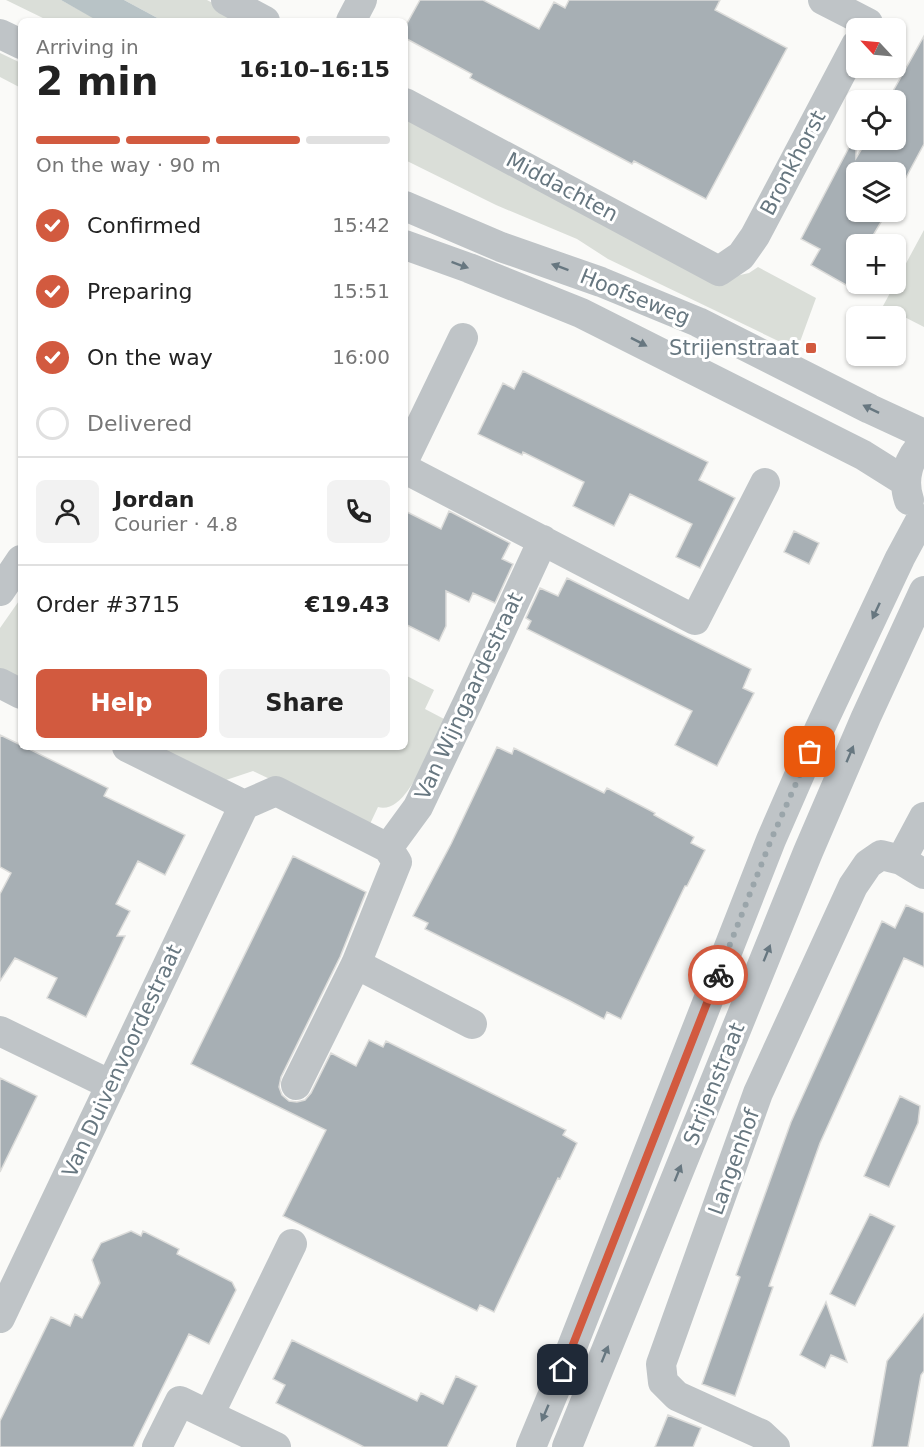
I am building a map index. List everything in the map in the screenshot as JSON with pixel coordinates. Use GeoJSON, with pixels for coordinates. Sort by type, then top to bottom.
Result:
{"type":"FeatureCollection","features":[{"type":"Feature","properties":{"kind":"street"},"geometry":{"type":"LineString","coordinates":[[226,0],[259,18]]}},
{"type":"Feature","properties":{"kind":"street"},"geometry":{"type":"LineString","coordinates":[[353,18],[362,0]]}},
{"type":"Feature","properties":{"kind":"street"},"geometry":{"type":"LineString","coordinates":[[823,0],[856,18]]}},
{"type":"Feature","properties":{"kind":"street"},"geometry":{"type":"LineString","coordinates":[[0,34],[18,43]]}},
{"type":"Feature","properties":{"kind":"street","name":"Bronkhorst"},"geometry":{"type":"LineString","coordinates":[[718,271],[741,256],[755,236],[846,64]]}},
{"type":"Feature","properties":{"kind":"street","name":"Middachten"},"geometry":{"type":"LineString","coordinates":[[408,105],[718,271]]}},
{"type":"Feature","properties":{"kind":"street","name":"Hoofseweg"},"geometry":{"type":"LineString","coordinates":[[408,207],[501,247],[601,282],[698,322],[924,434]]}},
{"type":"Feature","properties":{"kind":"street","name":"Hoofseweg"},"geometry":{"type":"LineString","coordinates":[[408,246],[581,313],[858,452],[906,482]]}},
{"type":"Feature","properties":{"kind":"street"},"geometry":{"type":"LineString","coordinates":[[408,452],[464,338]]}},
{"type":"Feature","properties":{"kind":"street"},"geometry":{"type":"LineString","coordinates":[[922,521],[908,496],[906,482],[909,465],[917,449],[924,443]]}},
{"type":"Feature","properties":{"kind":"street"},"geometry":{"type":"LineString","coordinates":[[408,471],[695,620],[765,483]]}},
{"type":"Feature","properties":{"kind":"street","name":"Strijenstraat"},"geometry":{"type":"LineString","coordinates":[[531,1447],[771,840],[900,558],[922,521]]}},
{"type":"Feature","properties":{"kind":"street","name":"Van Wijngaardestraat"},"geometry":{"type":"LineString","coordinates":[[388,848],[418,807],[543,540]]}},
{"type":"Feature","properties":{"kind":"street"},"geometry":{"type":"LineString","coordinates":[[0,591],[18,564]]}},
{"type":"Feature","properties":{"kind":"street","name":"Strijenstraat"},"geometry":{"type":"LineString","coordinates":[[567,1447],[808,852],[866,717],[924,591]]}},
{"type":"Feature","properties":{"kind":"street"},"geometry":{"type":"LineString","coordinates":[[0,684],[18,693]]}},
{"type":"Feature","properties":{"kind":"street"},"geometry":{"type":"LineString","coordinates":[[134,750],[244,805],[276,791],[388,848],[397,862],[356,964],[296,1085]]}},
{"type":"Feature","properties":{"kind":"street","name":"Van Duivenvoordestraat"},"geometry":{"type":"LineString","coordinates":[[0,1318],[244,805]]}},
{"type":"Feature","properties":{"kind":"street"},"geometry":{"type":"LineString","coordinates":[[913,867],[924,817]]}},
{"type":"Feature","properties":{"kind":"street","name":"Langenhof"},"geometry":{"type":"LineString","coordinates":[[775,1447],[761,1434],[677,1396],[663,1382],[662,1364],[758,1094],[853,886],[868,864],[881,855],[913,867]]}},
{"type":"Feature","properties":{"kind":"street"},"geometry":{"type":"LineString","coordinates":[[356,964],[472,1024]]}},
{"type":"Feature","properties":{"kind":"street"},"geometry":{"type":"LineString","coordinates":[[0,1031],[111,1085]]}},
{"type":"Feature","properties":{"kind":"street"},"geometry":{"type":"LineString","coordinates":[[209,1415],[292,1244]]}},
{"type":"Feature","properties":{"kind":"street"},"geometry":{"type":"LineString","coordinates":[[157,1447],[180,1401],[276,1447]]}},
{"type":"Feature","properties":{"kind":"shaded area"},"geometry":{"type":"Polygon","coordinates":[[[6,0],[61,0],[94,18],[43,18],[6,0]]]}},
{"type":"Feature","properties":{"kind":"shaded area"},"geometry":{"type":"Polygon","coordinates":[[[61,0],[124,0],[157,18],[93,18],[61,0]]]}},
{"type":"Feature","properties":{"kind":"shaded area"},"geometry":{"type":"Polygon","coordinates":[[[124,0],[207,0],[240,18],[157,18],[124,0]]]}},
{"type":"Feature","properties":{"kind":"shaded area"},"geometry":{"type":"Polygon","coordinates":[[[0,53],[18,62],[18,86],[0,77],[0,53]]]}},
{"type":"Feature","properties":{"kind":"shaded area"},"geometry":{"type":"Polygon","coordinates":[[[408,115],[727,278],[749,273],[758,267],[816,298],[797,350],[608,259],[577,239],[496,205],[408,161],[408,115]]]}},
{"type":"Feature","properties":{"kind":"shaded area"},"geometry":{"type":"Polygon","coordinates":[[[924,230],[924,327],[906,318],[906,306],[883,306],[889,294],[906,294],[906,263],[924,230]]]}},
{"type":"Feature","properties":{"kind":"shaded area"},"geometry":{"type":"Polygon","coordinates":[[[18,602],[18,682],[0,671],[0,628],[18,602]]]}},
{"type":"Feature","properties":{"kind":"shaded area"},"geometry":{"type":"Polygon","coordinates":[[[408,677],[434,690],[425,709],[446,720],[424,765],[409,788],[390,807],[378,807],[369,826],[253,771],[226,780],[161,750],[408,750],[408,677]]]}},
{"type":"Feature","properties":{"kind":"building"},"geometry":{"type":"Polygon","coordinates":[[[420,0],[483,0],[539,29],[554,2],[565,8],[569,0],[720,0],[715,10],[787,48],[706,199],[634,161],[632,164],[470,78],[472,74],[408,40],[408,22],[420,0]]]}},
{"type":"Feature","properties":{"kind":"building"},"geometry":{"type":"Polygon","coordinates":[[[924,36],[924,144],[906,177],[906,162],[846,162],[846,222],[881,222],[874,234],[846,234],[846,285],[811,265],[820,249],[801,239],[848,150],[856,150],[856,158],[861,150],[906,150],[906,90],[894,90],[900,78],[906,78],[906,68],[924,36]]]}},
{"type":"Feature","properties":{"kind":"building"},"geometry":{"type":"Polygon","coordinates":[[[523,371],[708,462],[699,480],[735,498],[700,568],[676,557],[692,524],[630,494],[614,526],[573,506],[584,482],[523,452],[522,455],[478,434],[503,383],[514,389],[523,371]]]}},
{"type":"Feature","properties":{"kind":"building"},"geometry":{"type":"Polygon","coordinates":[[[449,511],[510,543],[502,559],[513,564],[495,603],[473,593],[469,602],[446,591],[446,626],[439,641],[408,626],[408,512],[441,529],[449,511]]]}},
{"type":"Feature","properties":{"kind":"building"},"geometry":{"type":"Polygon","coordinates":[[[794,531],[819,543],[809,564],[784,552],[794,531]]]}},
{"type":"Feature","properties":{"kind":"building"},"geometry":{"type":"Polygon","coordinates":[[[567,578],[751,669],[743,688],[754,693],[717,766],[675,745],[692,711],[527,629],[531,621],[526,618],[540,588],[558,596],[567,578]]]}},
{"type":"Feature","properties":{"kind":"building"},"geometry":{"type":"Polygon","coordinates":[[[0,735],[18,744],[18,750],[31,750],[108,788],[104,796],[185,835],[165,875],[138,861],[116,904],[130,911],[117,936],[125,936],[86,1017],[47,998],[57,978],[15,958],[0,981],[0,894],[11,873],[0,867],[0,735]]]}},
{"type":"Feature","properties":{"kind":"building"},"geometry":{"type":"Polygon","coordinates":[[[497,747],[512,754],[514,748],[604,793],[607,788],[694,837],[691,843],[705,850],[685,886],[621,1019],[607,1012],[604,1019],[425,929],[428,923],[413,916],[451,844],[497,747]]]}},
{"type":"Feature","properties":{"kind":"building"},"geometry":{"type":"Polygon","coordinates":[[[293,856],[366,892],[340,957],[281,1077],[279,1087],[282,1095],[289,1101],[305,1100],[311,1093],[331,1053],[356,1066],[369,1040],[383,1047],[386,1041],[566,1130],[563,1135],[577,1143],[494,1312],[480,1305],[477,1311],[283,1216],[326,1130],[191,1064],[293,856]]]}},
{"type":"Feature","properties":{"kind":"building"},"geometry":{"type":"Polygon","coordinates":[[[906,905],[924,913],[924,967],[904,958],[820,1143],[769,1286],[773,1287],[735,1396],[702,1384],[740,1277],[736,1275],[791,1122],[882,921],[895,928],[906,905]]]}},
{"type":"Feature","properties":{"kind":"building"},"geometry":{"type":"Polygon","coordinates":[[[0,1078],[37,1096],[0,1172],[0,1078]]]}},
{"type":"Feature","properties":{"kind":"building"},"geometry":{"type":"Polygon","coordinates":[[[900,1096],[920,1106],[918,1123],[889,1187],[864,1176],[900,1096]]]}},
{"type":"Feature","properties":{"kind":"building"},"geometry":{"type":"Polygon","coordinates":[[[870,1214],[895,1226],[855,1306],[830,1294],[870,1214]]]}},
{"type":"Feature","properties":{"kind":"building"},"geometry":{"type":"Polygon","coordinates":[[[131,1231],[141,1236],[143,1231],[179,1249],[177,1254],[232,1282],[236,1290],[209,1344],[189,1334],[133,1447],[0,1447],[0,1421],[51,1317],[70,1326],[75,1314],[82,1318],[100,1283],[92,1260],[101,1243],[131,1231]]]}},
{"type":"Feature","properties":{"kind":"building"},"geometry":{"type":"Polygon","coordinates":[[[826,1302],[847,1362],[831,1355],[825,1368],[800,1355],[826,1302]]]}},
{"type":"Feature","properties":{"kind":"building"},"geometry":{"type":"Polygon","coordinates":[[[924,1314],[924,1371],[921,1375],[908,1447],[872,1447],[887,1361],[924,1314]]]}},
{"type":"Feature","properties":{"kind":"building"},"geometry":{"type":"Polygon","coordinates":[[[292,1340],[417,1401],[421,1393],[443,1404],[456,1376],[477,1386],[447,1447],[364,1447],[276,1403],[285,1385],[273,1379],[292,1340]]]}},
{"type":"Feature","properties":{"kind":"building"},"geometry":{"type":"Polygon","coordinates":[[[668,1415],[701,1428],[693,1447],[655,1447],[668,1415]]]}},
{"type":"Feature","properties":{"kind":"way so far"},"geometry":{"type":"LineString","coordinates":[[718,975],[771,840],[810,752]]}},
{"type":"Feature","properties":{"kind":"place","name":"Strijenstraat"},"geometry":{"type":"Point","coordinates":[811,348]}},
{"type":"Feature","properties":{"kind":"route"},"geometry":{"type":"LineString","coordinates":[[563,1370],[718,975]]}}]}
